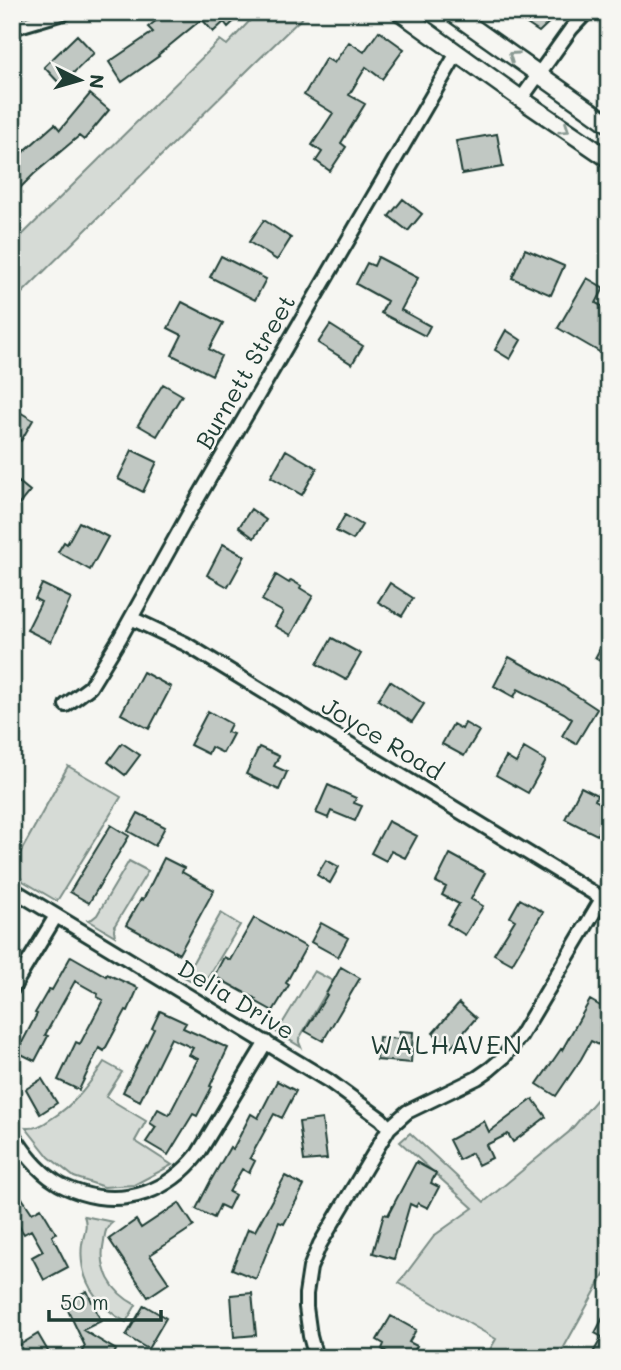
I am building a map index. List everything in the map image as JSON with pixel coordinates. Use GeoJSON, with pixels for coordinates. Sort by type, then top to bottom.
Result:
{"type":"FeatureCollection","features":[{"type":"Feature","properties":{"kind":"main road"},"geometry":{"type":"LineString","coordinates":[[400,12],[609,159]]}},
{"type":"Feature","properties":{"kind":"main road"},"geometry":{"type":"LineString","coordinates":[[451,12],[609,124]]}},
{"type":"Feature","properties":{"kind":"street"},"geometry":{"type":"LineString","coordinates":[[12,28],[66,12]]}},
{"type":"Feature","properties":{"kind":"street"},"geometry":{"type":"LineString","coordinates":[[521,99],[571,29],[587,12]]}},
{"type":"Feature","properties":{"kind":"street","name":"Burnett Street"},"geometry":{"type":"LineString","coordinates":[[66,705],[90,687],[457,53]]}},
{"type":"Feature","properties":{"kind":"street","name":"Joyce Road"},"geometry":{"type":"LineString","coordinates":[[131,618],[186,644],[607,896]]}},
{"type":"Feature","properties":{"kind":"street","name":"Delia Drive"},"geometry":{"type":"LineString","coordinates":[[17,892],[329,1081],[382,1119],[389,1128]]}},
{"type":"Feature","properties":{"kind":"street"},"geometry":{"type":"LineString","coordinates":[[316,1358],[306,1307],[310,1268],[320,1244],[389,1128],[407,1112],[477,1078],[504,1057],[521,1035],[607,896]]}},
{"type":"Feature","properties":{"kind":"street"},"geometry":{"type":"LineString","coordinates":[[12,989],[56,916]]}},
{"type":"Feature","properties":{"kind":"street"},"geometry":{"type":"LineString","coordinates":[[12,1133],[41,1171],[68,1189],[97,1198],[146,1193],[169,1182],[198,1154],[266,1042]]}},
{"type":"Feature","properties":{"kind":"shaded area"},"geometry":{"type":"Polygon","coordinates":[[[258,12],[308,12],[12,303],[12,245],[220,40],[227,45],[258,12]]]}},
{"type":"Feature","properties":{"kind":"shaded area"},"geometry":{"type":"Polygon","coordinates":[[[68,766],[121,797],[57,901],[23,881],[13,866],[68,766]]]}},
{"type":"Feature","properties":{"kind":"shaded area"},"geometry":{"type":"Polygon","coordinates":[[[129,861],[148,871],[115,925],[115,936],[88,920],[97,915],[129,861]]]}},
{"type":"Feature","properties":{"kind":"shaded area"},"geometry":{"type":"Polygon","coordinates":[[[221,913],[240,925],[207,979],[207,990],[181,975],[189,969],[221,913]]]}},
{"type":"Feature","properties":{"kind":"shaded area"},"geometry":{"type":"Polygon","coordinates":[[[314,971],[333,981],[299,1039],[301,1047],[273,1030],[282,1024],[314,971]]]}},
{"type":"Feature","properties":{"kind":"shaded area"},"geometry":{"type":"Polygon","coordinates":[[[104,1062],[122,1072],[106,1097],[146,1121],[135,1141],[172,1165],[134,1185],[104,1187],[74,1177],[49,1157],[26,1128],[33,1128],[60,1113],[87,1086],[104,1062]]]}},
{"type":"Feature","properties":{"kind":"shaded area"},"geometry":{"type":"Polygon","coordinates":[[[609,1085],[609,1266],[558,1358],[485,1358],[496,1339],[399,1283],[435,1235],[473,1208],[400,1142],[410,1133],[484,1202],[569,1132],[609,1085]]]}},
{"type":"Feature","properties":{"kind":"shaded area"},"geometry":{"type":"Polygon","coordinates":[[[84,1216],[113,1222],[105,1232],[103,1261],[113,1286],[136,1305],[126,1322],[106,1308],[91,1290],[86,1279],[82,1256],[86,1226],[84,1216]]]}},
{"type":"Feature","properties":{"kind":"building"},"geometry":{"type":"Polygon","coordinates":[[[167,12],[244,12],[228,27],[224,22],[213,32],[202,19],[159,56],[122,82],[109,62],[153,32],[148,27],[167,12]]]}},
{"type":"Feature","properties":{"kind":"building"},"geometry":{"type":"Polygon","coordinates":[[[509,12],[560,12],[539,32],[509,12]]]}},
{"type":"Feature","properties":{"kind":"building"},"geometry":{"type":"Polygon","coordinates":[[[379,31],[404,49],[382,79],[366,67],[349,95],[365,104],[341,143],[346,147],[330,171],[316,161],[322,152],[312,145],[333,113],[304,95],[326,58],[334,63],[349,42],[364,52],[379,31]]]}},
{"type":"Feature","properties":{"kind":"building"},"geometry":{"type":"Polygon","coordinates":[[[77,35],[94,53],[61,85],[44,67],[77,35]]]}},
{"type":"Feature","properties":{"kind":"building"},"geometry":{"type":"Polygon","coordinates":[[[90,94],[109,110],[84,140],[79,136],[12,196],[12,162],[55,124],[60,130],[90,94]]]}},
{"type":"Feature","properties":{"kind":"building"},"geometry":{"type":"Polygon","coordinates":[[[497,134],[503,167],[462,174],[456,141],[497,134]]]}},
{"type":"Feature","properties":{"kind":"building"},"geometry":{"type":"Polygon","coordinates":[[[403,199],[422,214],[408,231],[389,216],[403,199]]]}},
{"type":"Feature","properties":{"kind":"building"},"geometry":{"type":"Polygon","coordinates":[[[264,220],[291,238],[277,260],[249,242],[264,220]]]}},
{"type":"Feature","properties":{"kind":"building"},"geometry":{"type":"Polygon","coordinates":[[[525,249],[564,266],[551,295],[512,278],[525,249]]]}},
{"type":"Feature","properties":{"kind":"building"},"geometry":{"type":"Polygon","coordinates":[[[221,256],[266,279],[255,300],[210,277],[221,256]]]}},
{"type":"Feature","properties":{"kind":"building"},"geometry":{"type":"Polygon","coordinates":[[[378,257],[418,278],[401,310],[430,326],[425,336],[381,313],[387,301],[356,284],[367,263],[374,266],[378,257]]]}},
{"type":"Feature","properties":{"kind":"building"},"geometry":{"type":"Polygon","coordinates":[[[587,278],[604,288],[596,303],[609,310],[609,344],[603,354],[558,328],[587,278]]]}},
{"type":"Feature","properties":{"kind":"building"},"geometry":{"type":"Polygon","coordinates":[[[182,302],[223,323],[209,349],[221,356],[212,375],[172,355],[182,335],[168,328],[182,302]]]}},
{"type":"Feature","properties":{"kind":"building"},"geometry":{"type":"Polygon","coordinates":[[[330,325],[363,346],[352,364],[318,343],[330,325]]]}},
{"type":"Feature","properties":{"kind":"building"},"geometry":{"type":"Polygon","coordinates":[[[506,330],[521,340],[510,359],[495,350],[506,330]]]}},
{"type":"Feature","properties":{"kind":"building"},"geometry":{"type":"Polygon","coordinates":[[[163,384],[182,395],[157,436],[138,425],[163,384]]]}},
{"type":"Feature","properties":{"kind":"building"},"geometry":{"type":"Polygon","coordinates":[[[18,411],[33,420],[21,441],[12,436],[12,421],[18,411]]]}},
{"type":"Feature","properties":{"kind":"building"},"geometry":{"type":"Polygon","coordinates":[[[132,450],[157,462],[143,492],[118,479],[132,450]]]}},
{"type":"Feature","properties":{"kind":"building"},"geometry":{"type":"Polygon","coordinates":[[[286,450],[317,468],[302,495],[271,477],[286,450]]]}},
{"type":"Feature","properties":{"kind":"building"},"geometry":{"type":"Polygon","coordinates":[[[19,482],[30,491],[12,513],[12,490],[19,482]]]}},
{"type":"Feature","properties":{"kind":"building"},"geometry":{"type":"Polygon","coordinates":[[[251,509],[266,520],[254,538],[239,527],[251,509]]]}},
{"type":"Feature","properties":{"kind":"building"},"geometry":{"type":"Polygon","coordinates":[[[345,515],[362,525],[353,540],[336,531],[345,515]]]}},
{"type":"Feature","properties":{"kind":"building"},"geometry":{"type":"Polygon","coordinates":[[[79,522],[108,537],[90,570],[58,552],[64,542],[67,544],[79,522]]]}},
{"type":"Feature","properties":{"kind":"building"},"geometry":{"type":"Polygon","coordinates":[[[223,544],[245,556],[228,587],[207,575],[223,544]]]}},
{"type":"Feature","properties":{"kind":"building"},"geometry":{"type":"Polygon","coordinates":[[[276,575],[289,583],[291,580],[313,596],[291,635],[275,626],[283,612],[262,600],[276,575]]]}},
{"type":"Feature","properties":{"kind":"building"},"geometry":{"type":"Polygon","coordinates":[[[390,583],[413,598],[402,616],[378,602],[390,583]]]}},
{"type":"Feature","properties":{"kind":"building"},"geometry":{"type":"Polygon","coordinates":[[[42,584],[71,598],[51,642],[27,630],[41,602],[35,599],[42,584]]]}},
{"type":"Feature","properties":{"kind":"building"},"geometry":{"type":"Polygon","coordinates":[[[609,632],[609,666],[595,658],[609,632]]]}},
{"type":"Feature","properties":{"kind":"building"},"geometry":{"type":"Polygon","coordinates":[[[332,638],[361,654],[346,680],[317,664],[332,638]]]}},
{"type":"Feature","properties":{"kind":"building"},"geometry":{"type":"Polygon","coordinates":[[[509,657],[559,684],[597,709],[576,744],[562,736],[572,719],[564,713],[518,689],[514,697],[494,686],[509,657]]]}},
{"type":"Feature","properties":{"kind":"building"},"geometry":{"type":"Polygon","coordinates":[[[143,672],[171,687],[149,729],[121,714],[143,672]]]}},
{"type":"Feature","properties":{"kind":"building"},"geometry":{"type":"Polygon","coordinates":[[[390,681],[424,704],[412,722],[378,700],[390,681]]]}},
{"type":"Feature","properties":{"kind":"building"},"geometry":{"type":"Polygon","coordinates":[[[208,711],[231,724],[227,732],[233,734],[223,753],[211,747],[208,754],[190,745],[208,711]]]}},
{"type":"Feature","properties":{"kind":"building"},"geometry":{"type":"Polygon","coordinates":[[[465,723],[479,731],[464,756],[442,744],[453,724],[462,729],[465,723]]]}},
{"type":"Feature","properties":{"kind":"building"},"geometry":{"type":"Polygon","coordinates":[[[122,743],[140,755],[125,775],[108,762],[122,743]]]}},
{"type":"Feature","properties":{"kind":"building"},"geometry":{"type":"Polygon","coordinates":[[[259,747],[279,756],[274,766],[287,772],[279,790],[246,774],[259,747]]]}},
{"type":"Feature","properties":{"kind":"building"},"geometry":{"type":"Polygon","coordinates":[[[524,748],[546,761],[528,793],[496,775],[506,757],[516,763],[524,748]]]}},
{"type":"Feature","properties":{"kind":"building"},"geometry":{"type":"Polygon","coordinates":[[[328,785],[356,798],[354,803],[362,806],[355,821],[331,811],[328,818],[316,813],[328,785]]]}},
{"type":"Feature","properties":{"kind":"building"},"geometry":{"type":"Polygon","coordinates":[[[581,787],[597,795],[595,800],[609,808],[597,835],[565,819],[581,787]]]}},
{"type":"Feature","properties":{"kind":"building"},"geometry":{"type":"Polygon","coordinates":[[[138,813],[165,827],[155,846],[128,831],[138,813]]]}},
{"type":"Feature","properties":{"kind":"building"},"geometry":{"type":"Polygon","coordinates":[[[388,821],[417,836],[405,858],[391,851],[386,861],[371,853],[388,821]]]}},
{"type":"Feature","properties":{"kind":"building"},"geometry":{"type":"Polygon","coordinates":[[[111,825],[129,836],[89,903],[70,892],[111,825]]]}},
{"type":"Feature","properties":{"kind":"building"},"geometry":{"type":"Polygon","coordinates":[[[450,854],[485,873],[471,899],[483,906],[465,935],[447,924],[459,904],[442,895],[446,887],[436,882],[450,854]]]}},
{"type":"Feature","properties":{"kind":"building"},"geometry":{"type":"Polygon","coordinates":[[[164,858],[184,868],[182,872],[214,890],[179,954],[126,925],[141,899],[143,900],[164,858]]]}},
{"type":"Feature","properties":{"kind":"building"},"geometry":{"type":"Polygon","coordinates":[[[326,860],[339,867],[330,883],[317,875],[326,860]]]}},
{"type":"Feature","properties":{"kind":"building"},"geometry":{"type":"Polygon","coordinates":[[[520,899],[543,912],[512,964],[494,954],[515,920],[510,917],[520,899]]]}},
{"type":"Feature","properties":{"kind":"building"},"geometry":{"type":"Polygon","coordinates":[[[254,918],[306,947],[286,983],[289,985],[273,1011],[214,976],[224,957],[230,960],[254,918]]]}},
{"type":"Feature","properties":{"kind":"building"},"geometry":{"type":"Polygon","coordinates":[[[321,923],[348,938],[338,957],[311,942],[321,923]]]}},
{"type":"Feature","properties":{"kind":"building"},"geometry":{"type":"Polygon","coordinates":[[[71,956],[106,976],[107,974],[138,988],[128,1011],[126,1010],[104,1051],[99,1048],[79,1090],[58,1080],[76,1042],[80,1044],[103,1000],[97,997],[98,994],[75,981],[45,1035],[48,1036],[35,1061],[17,1052],[37,1014],[35,1013],[71,956]]]}},
{"type":"Feature","properties":{"kind":"building"},"geometry":{"type":"Polygon","coordinates":[[[341,967],[360,978],[323,1041],[305,1031],[341,967]]]}},
{"type":"Feature","properties":{"kind":"building"},"geometry":{"type":"Polygon","coordinates":[[[590,1000],[609,1011],[600,1027],[607,1031],[599,1045],[591,1041],[556,1096],[537,1084],[562,1050],[590,1000]]]}},
{"type":"Feature","properties":{"kind":"building"},"geometry":{"type":"Polygon","coordinates":[[[459,1003],[476,1018],[450,1048],[433,1033],[459,1003]]]}},
{"type":"Feature","properties":{"kind":"building"},"geometry":{"type":"Polygon","coordinates":[[[160,1011],[186,1023],[183,1028],[228,1048],[197,1116],[193,1114],[168,1155],[146,1142],[156,1127],[150,1123],[158,1109],[169,1115],[198,1059],[189,1055],[193,1048],[171,1038],[140,1101],[123,1092],[160,1011]]]}},
{"type":"Feature","properties":{"kind":"building"},"geometry":{"type":"Polygon","coordinates":[[[399,1031],[413,1032],[411,1063],[377,1060],[379,1037],[399,1039],[399,1031]]]}},
{"type":"Feature","properties":{"kind":"building"},"geometry":{"type":"Polygon","coordinates":[[[42,1079],[57,1103],[40,1114],[26,1089],[42,1079]]]}},
{"type":"Feature","properties":{"kind":"building"},"geometry":{"type":"Polygon","coordinates":[[[277,1081],[296,1091],[282,1118],[274,1114],[250,1158],[255,1161],[249,1173],[242,1169],[229,1192],[235,1195],[228,1209],[220,1205],[214,1218],[196,1209],[230,1147],[233,1149],[251,1114],[258,1118],[277,1081]]]}},
{"type":"Feature","properties":{"kind":"building"},"geometry":{"type":"Polygon","coordinates":[[[533,1099],[546,1117],[513,1142],[508,1134],[486,1145],[492,1158],[478,1165],[472,1153],[459,1160],[449,1140],[484,1121],[489,1132],[533,1099]]]}},
{"type":"Feature","properties":{"kind":"building"},"geometry":{"type":"Polygon","coordinates":[[[322,1119],[327,1159],[304,1161],[299,1122],[322,1119]]]}},
{"type":"Feature","properties":{"kind":"building"},"geometry":{"type":"Polygon","coordinates":[[[416,1162],[436,1173],[431,1183],[439,1187],[428,1208],[418,1203],[416,1207],[410,1204],[394,1259],[373,1253],[384,1214],[388,1215],[416,1162]]]}},
{"type":"Feature","properties":{"kind":"building"},"geometry":{"type":"Polygon","coordinates":[[[285,1176],[304,1186],[284,1224],[279,1222],[256,1279],[232,1269],[248,1229],[255,1231],[285,1176]]]}},
{"type":"Feature","properties":{"kind":"building"},"geometry":{"type":"Polygon","coordinates":[[[12,1183],[32,1213],[41,1208],[56,1233],[52,1236],[68,1267],[44,1280],[32,1257],[43,1251],[31,1230],[24,1234],[12,1215],[12,1183]]]}},
{"type":"Feature","properties":{"kind":"building"},"geometry":{"type":"Polygon","coordinates":[[[179,1203],[194,1226],[150,1255],[169,1283],[148,1297],[109,1239],[136,1220],[141,1228],[179,1203]]]}},
{"type":"Feature","properties":{"kind":"building"},"geometry":{"type":"Polygon","coordinates":[[[87,1291],[101,1321],[83,1330],[116,1350],[112,1358],[89,1358],[81,1353],[85,1346],[64,1302],[87,1291]]]}},
{"type":"Feature","properties":{"kind":"building"},"geometry":{"type":"Polygon","coordinates":[[[252,1293],[256,1335],[234,1337],[231,1295],[252,1293]]]}},
{"type":"Feature","properties":{"kind":"building"},"geometry":{"type":"Polygon","coordinates":[[[144,1305],[166,1318],[148,1349],[126,1336],[144,1305]]]}},
{"type":"Feature","properties":{"kind":"building"},"geometry":{"type":"Polygon","coordinates":[[[609,1306],[609,1358],[590,1358],[602,1337],[595,1333],[609,1306]]]}},
{"type":"Feature","properties":{"kind":"building"},"geometry":{"type":"Polygon","coordinates":[[[391,1316],[416,1330],[409,1342],[417,1346],[410,1358],[397,1358],[382,1349],[384,1344],[377,1340],[391,1316]]]}},
{"type":"Feature","properties":{"kind":"building"},"geometry":{"type":"Polygon","coordinates":[[[38,1334],[52,1358],[18,1358],[13,1349],[38,1334]]]}},
{"type":"Feature","properties":{"kind":"district","name":"WALHAVEN"},"geometry":{"type":"Point","coordinates":[447,1045]}}]}
